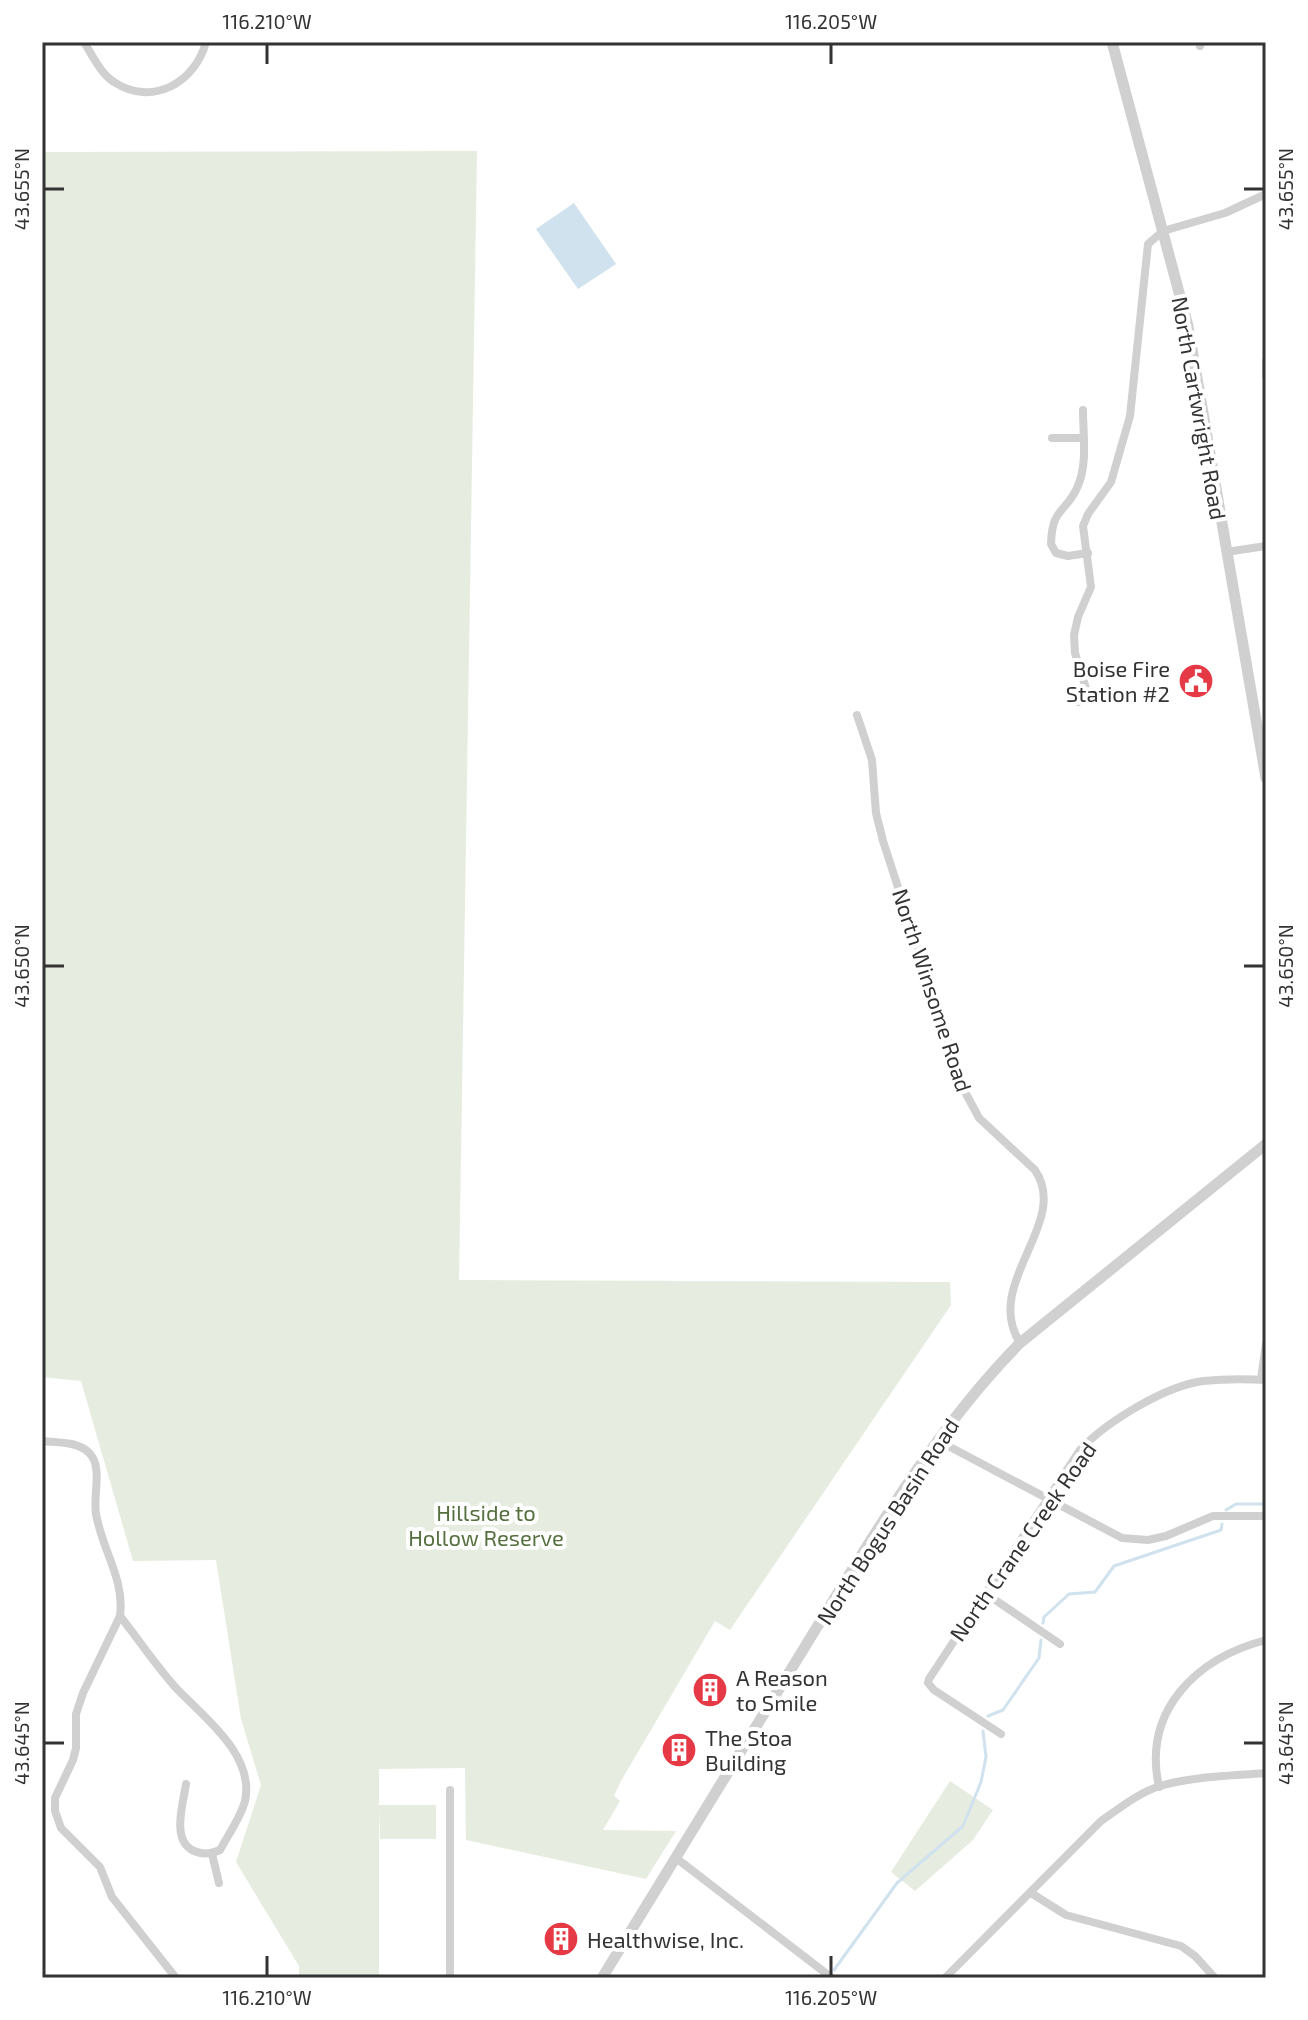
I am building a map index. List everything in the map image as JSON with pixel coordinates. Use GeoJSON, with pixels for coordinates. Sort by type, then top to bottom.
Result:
{"type":"FeatureCollection","features":[{"type":"Feature","properties":{"kind":"street"},"geometry":{"type":"LineString","coordinates":[[84,42],[112,81],[133,91],[150,92],[173,87],[191,73],[203,55],[206,42]]}},
{"type":"Feature","properties":{"kind":"street","name":"North Cartwright Road"},"geometry":{"type":"LineString","coordinates":[[1112,42],[1188,326],[1266,778]]}},
{"type":"Feature","properties":{"kind":"street"},"geometry":{"type":"LineString","coordinates":[[1078,702],[1084,701],[1088,695],[1075,653],[1074,635],[1091,587],[1083,526],[1111,482],[1130,416],[1148,244],[1163,231],[1225,213],[1266,194]]}},
{"type":"Feature","properties":{"kind":"street"},"geometry":{"type":"LineString","coordinates":[[1266,361],[1266,376]]}},
{"type":"Feature","properties":{"kind":"street"},"geometry":{"type":"LineString","coordinates":[[1083,410],[1080,478],[1076,491],[1054,518],[1051,544],[1056,553],[1068,556],[1088,553]]}},
{"type":"Feature","properties":{"kind":"street"},"geometry":{"type":"LineString","coordinates":[[1052,438],[1083,438]]}},
{"type":"Feature","properties":{"kind":"street"},"geometry":{"type":"LineString","coordinates":[[1226,552],[1266,546]]}},
{"type":"Feature","properties":{"kind":"street","name":"North Winsome Road"},"geometry":{"type":"LineString","coordinates":[[857,715],[872,760],[876,813],[883,841],[964,1090],[979,1118],[1035,1170],[1045,1194],[1009,1305],[1014,1333],[1020,1343]]}},
{"type":"Feature","properties":{"kind":"street","name":"North Bogus Basin Road"},"geometry":{"type":"LineString","coordinates":[[602,1978],[862,1554],[937,1440],[986,1377],[1020,1343],[1266,1144]]}},
{"type":"Feature","properties":{"kind":"street"},"geometry":{"type":"LineString","coordinates":[[1264,1380],[1266,1344]]}},
{"type":"Feature","properties":{"kind":"street","name":"North Crane Creek Road"},"geometry":{"type":"LineString","coordinates":[[1001,1734],[928,1683],[1047,1498],[1091,1438],[1132,1410],[1183,1386],[1202,1381],[1264,1380]]}},
{"type":"Feature","properties":{"kind":"street"},"geometry":{"type":"LineString","coordinates":[[937,1440],[1122,1538],[1148,1540],[1166,1536],[1213,1516],[1266,1516]]}},
{"type":"Feature","properties":{"kind":"street"},"geometry":{"type":"LineString","coordinates":[[42,1441],[84,1448],[93,1457],[96,1467],[95,1511],[103,1544],[121,1591],[120,1616],[76,1714],[76,1748],[55,1798],[55,1811],[61,1828],[100,1867],[112,1897],[176,1978]]}},
{"type":"Feature","properties":{"kind":"street"},"geometry":{"type":"LineString","coordinates":[[985,1593],[1060,1644]]}},
{"type":"Feature","properties":{"kind":"street"},"geometry":{"type":"LineString","coordinates":[[120,1616],[176,1688],[216,1726],[231,1746],[244,1774],[245,1802],[220,1850],[212,1854],[191,1850],[184,1844],[181,1834],[186,1784]]}},
{"type":"Feature","properties":{"kind":"street"},"geometry":{"type":"LineString","coordinates":[[1159,1787],[1155,1756],[1157,1735],[1165,1713],[1186,1684],[1212,1662],[1242,1646],[1266,1640]]}},
{"type":"Feature","properties":{"kind":"street"},"geometry":{"type":"LineString","coordinates":[[945,1978],[1101,1821],[1130,1801],[1159,1787],[1188,1780],[1266,1773]]}},
{"type":"Feature","properties":{"kind":"street"},"geometry":{"type":"LineString","coordinates":[[450,1790],[450,1978]]}},
{"type":"Feature","properties":{"kind":"street"},"geometry":{"type":"LineString","coordinates":[[212,1854],[219,1883]]}},
{"type":"Feature","properties":{"kind":"street"},"geometry":{"type":"LineString","coordinates":[[676,1858],[832,1978]]}},
{"type":"Feature","properties":{"kind":"street"},"geometry":{"type":"LineString","coordinates":[[1031,1893],[1066,1915],[1181,1946],[1215,1978]]}},
{"type":"Feature","properties":{"kind":"green space","name":"Hillside to Hollow Reserve"},"geometry":{"type":"Polygon","coordinates":[[[477,151],[459,1280],[950,1282],[951,1305],[730,1630],[715,1621],[621,1781],[614,1796],[620,1801],[603,1830],[676,1831],[646,1879],[466,1840],[465,1768],[379,1769],[379,1805],[436,1805],[436,1839],[380,1839],[379,1808],[379,1978],[299,1978],[299,1966],[236,1862],[261,1785],[241,1719],[216,1560],[133,1561],[81,1381],[42,1377],[42,152],[477,151]]]}},
{"type":"Feature","properties":{"kind":"green space"},"geometry":{"type":"Polygon","coordinates":[[[950,1781],[993,1810],[973,1840],[915,1891],[891,1872],[950,1781]]]}},
{"type":"Feature","properties":{"kind":"water"},"geometry":{"type":"Polygon","coordinates":[[[574,203],[616,264],[578,289],[536,229],[574,203]]]}},
{"type":"Feature","properties":{"kind":"waterway"},"geometry":{"type":"LineString","coordinates":[[1226,1510],[1236,1504],[1266,1504]]}},
{"type":"Feature","properties":{"kind":"waterway"},"geometry":{"type":"LineString","coordinates":[[1043,1623],[1044,1617],[1069,1594],[1095,1592],[1114,1566],[1221,1530],[1222,1524]]}},
{"type":"Feature","properties":{"kind":"waterway"},"geometry":{"type":"LineString","coordinates":[[988,1716],[1003,1710],[1039,1658],[1041,1640]]}},
{"type":"Feature","properties":{"kind":"waterway"},"geometry":{"type":"LineString","coordinates":[[834,1970],[897,1883],[963,1826],[981,1782],[986,1757],[983,1731]]}},
{"type":"Feature","properties":{"kind":"place","name":"Boise Fire Station #2"},"geometry":{"type":"Point","coordinates":[1196,681]}},
{"type":"Feature","properties":{"kind":"place","name":"A Reason to Smile"},"geometry":{"type":"Point","coordinates":[710,1690]}},
{"type":"Feature","properties":{"kind":"place","name":"The Stoa Building"},"geometry":{"type":"Point","coordinates":[679,1750]}},
{"type":"Feature","properties":{"kind":"place","name":"Healthwise, Inc."},"geometry":{"type":"Point","coordinates":[561,1939]}}]}
